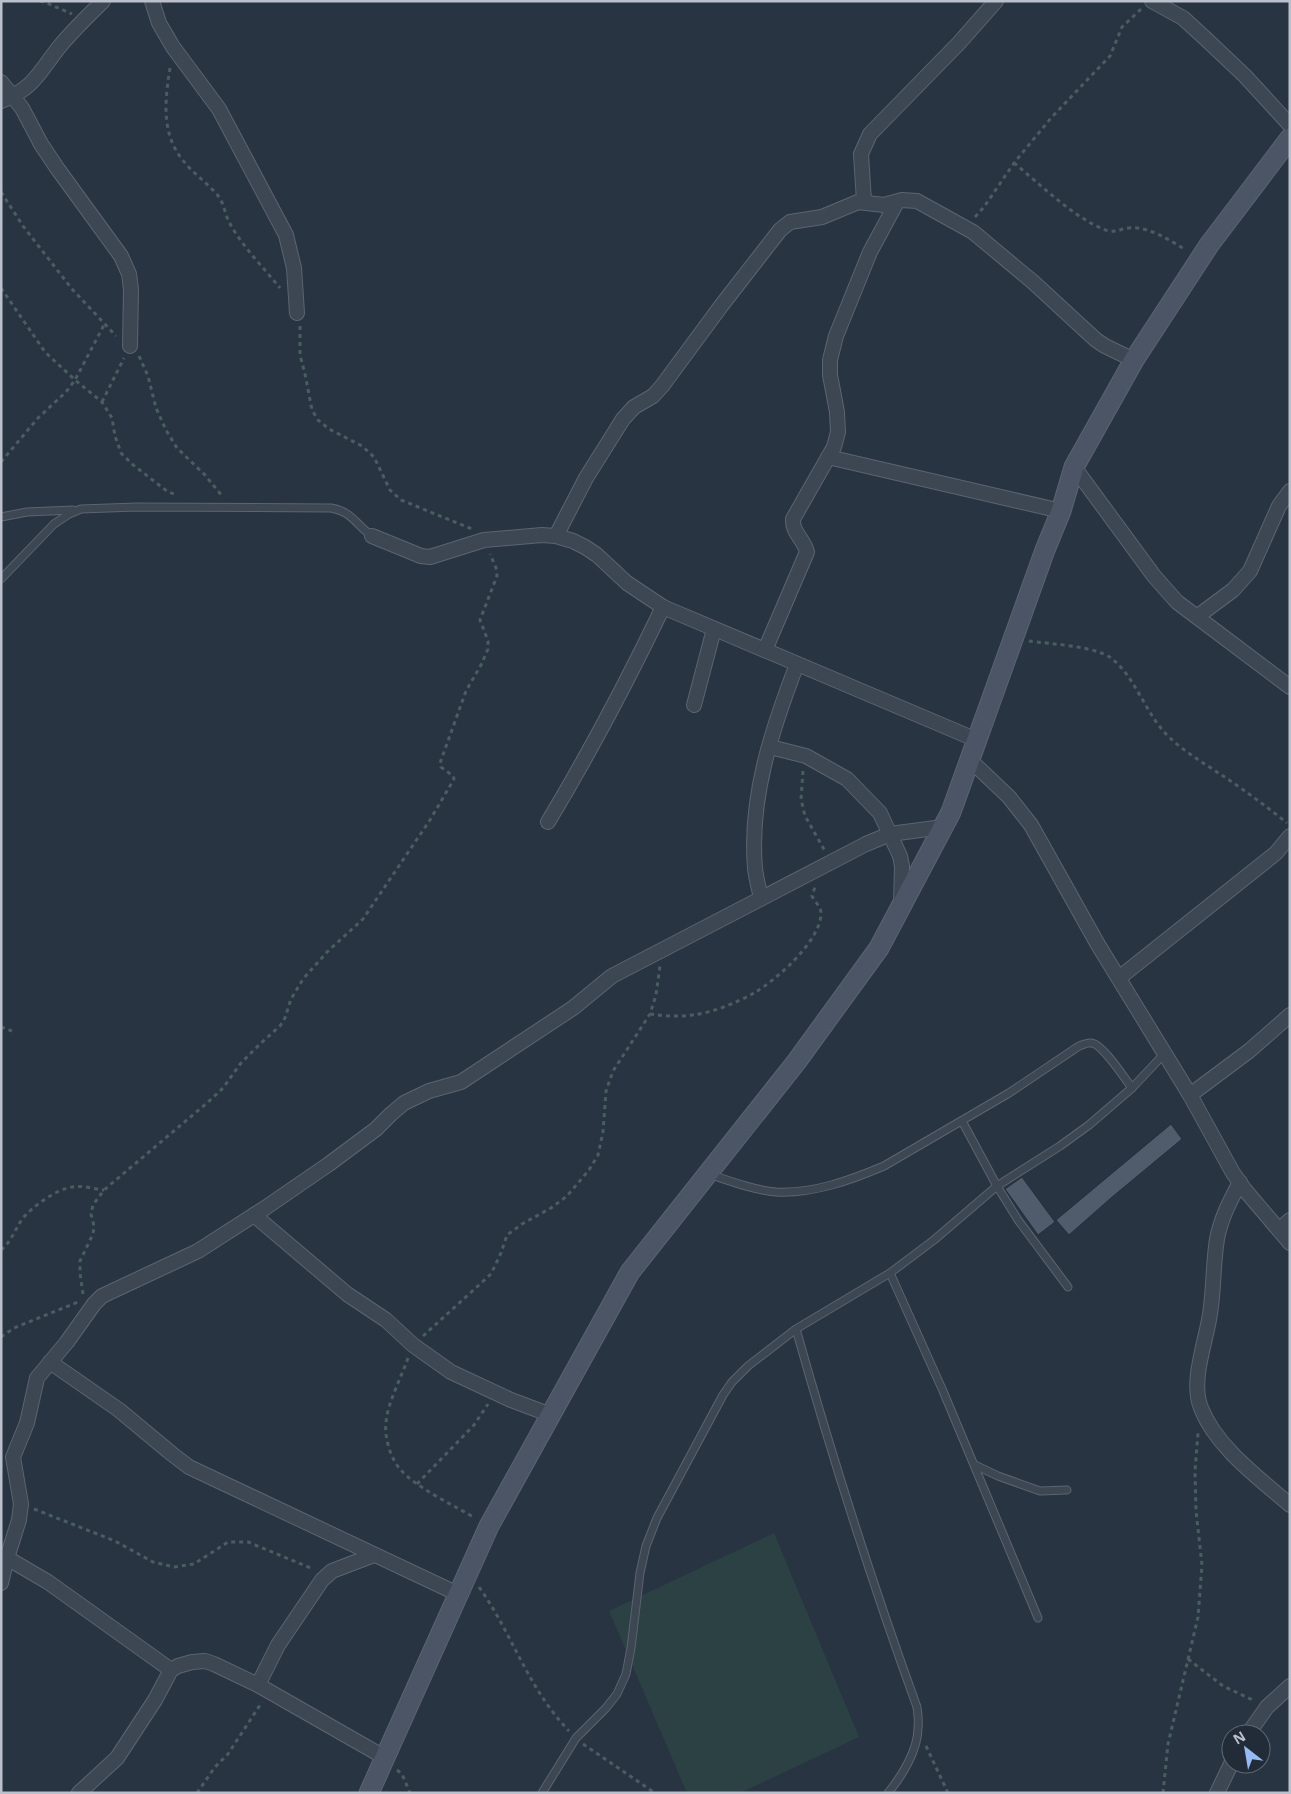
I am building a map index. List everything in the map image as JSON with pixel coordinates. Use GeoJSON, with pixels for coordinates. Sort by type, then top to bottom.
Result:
{"type":"FeatureCollection","features":[{"type":"Feature","properties":{"kind":"main road"},"geometry":{"type":"LineString","coordinates":[[369,1793],[488,1526],[630,1272],[797,1062],[879,948],[951,812],[1045,550],[1061,511],[1074,468],[1134,360],[1201,258],[1290,138]]}},
{"type":"Feature","properties":{"kind":"street"},"geometry":{"type":"LineString","coordinates":[[7,99],[30,85],[37,78],[59,46],[103,1]]}},
{"type":"Feature","properties":{"kind":"street"},"geometry":{"type":"LineString","coordinates":[[152,1],[159,23],[173,48],[219,109],[286,236],[294,268],[297,313]]}},
{"type":"Feature","properties":{"kind":"street"},"geometry":{"type":"LineString","coordinates":[[864,201],[861,154],[870,134],[959,43],[996,1]]}},
{"type":"Feature","properties":{"kind":"street"},"geometry":{"type":"LineString","coordinates":[[1148,4],[1183,18],[1245,76],[1290,125]]}},
{"type":"Feature","properties":{"kind":"street"},"geometry":{"type":"LineString","coordinates":[[1,82],[7,99],[22,108],[41,144],[57,168],[121,256],[129,274],[132,289],[130,346]]}},
{"type":"Feature","properties":{"kind":"street"},"geometry":{"type":"LineString","coordinates":[[556,536],[586,478],[623,418],[634,407],[653,396],[662,386],[782,227],[790,222],[822,217],[854,203],[864,201],[884,205],[910,199],[916,201],[966,227],[1033,282],[1096,340],[1134,360]]}},
{"type":"Feature","properties":{"kind":"street"},"geometry":{"type":"LineString","coordinates":[[765,650],[808,552],[795,530],[793,519],[834,448],[838,432],[837,412],[830,375],[830,360],[836,336],[870,252],[897,202]]}},
{"type":"Feature","properties":{"kind":"street"},"geometry":{"type":"LineString","coordinates":[[828,457],[1061,511]]}},
{"type":"Feature","properties":{"kind":"street"},"geometry":{"type":"LineString","coordinates":[[1074,468],[1154,576],[1177,602],[1290,687]]}},
{"type":"Feature","properties":{"kind":"street"},"geometry":{"type":"LineString","coordinates":[[1198,616],[1233,590],[1250,571],[1280,506],[1290,491]]}},
{"type":"Feature","properties":{"kind":"street"},"geometry":{"type":"LineString","coordinates":[[372,536],[421,556],[430,557],[484,540],[542,535],[556,536],[573,541],[597,555],[627,583],[663,607],[977,740]]}},
{"type":"Feature","properties":{"kind":"street"},"geometry":{"type":"LineString","coordinates":[[548,822],[585,760],[663,607]]}},
{"type":"Feature","properties":{"kind":"street"},"geometry":{"type":"LineString","coordinates":[[694,705],[714,628]]}},
{"type":"Feature","properties":{"kind":"street"},"geometry":{"type":"LineString","coordinates":[[761,898],[755,870],[754,838],[758,790],[776,718],[797,664]]}},
{"type":"Feature","properties":{"kind":"street"},"geometry":{"type":"LineString","coordinates":[[770,747],[806,756],[847,779],[880,813],[900,856],[902,866],[901,906]]}},
{"type":"Feature","properties":{"kind":"street"},"geometry":{"type":"LineString","coordinates":[[970,760],[1008,797],[1031,825],[1240,1182],[1290,1243]]}},
{"type":"Feature","properties":{"kind":"street"},"geometry":{"type":"LineString","coordinates":[[1,1583],[5,1560],[19,1520],[22,1504],[13,1457],[27,1423],[37,1378],[102,1296],[198,1251],[254,1215],[368,1135],[404,1103],[429,1091],[461,1082],[573,1008],[612,976],[761,898],[890,834],[943,827]]}},
{"type":"Feature","properties":{"kind":"street"},"geometry":{"type":"LineString","coordinates":[[1119,978],[1276,853],[1290,836]]}},
{"type":"Feature","properties":{"kind":"street"},"geometry":{"type":"LineString","coordinates":[[1190,1095],[1249,1052],[1290,1015]]}},
{"type":"Feature","properties":{"kind":"street"},"geometry":{"type":"LineString","coordinates":[[1240,1182],[1224,1214],[1217,1239],[1210,1315],[1197,1385],[1200,1406],[1210,1426],[1224,1444],[1245,1466],[1290,1506]]}},
{"type":"Feature","properties":{"kind":"street"},"geometry":{"type":"LineString","coordinates":[[254,1215],[347,1294],[386,1320],[413,1345],[451,1372],[551,1415]]}},
{"type":"Feature","properties":{"kind":"street"},"geometry":{"type":"LineString","coordinates":[[1279,1230],[1290,1220]]}},
{"type":"Feature","properties":{"kind":"street"},"geometry":{"type":"LineString","coordinates":[[50,1362],[119,1410],[189,1467],[458,1594]]}},
{"type":"Feature","properties":{"kind":"street"},"geometry":{"type":"LineString","coordinates":[[264,1688],[278,1645],[322,1580],[332,1571],[374,1555]]}},
{"type":"Feature","properties":{"kind":"street"},"geometry":{"type":"LineString","coordinates":[[5,1560],[48,1582],[172,1670]]}},
{"type":"Feature","properties":{"kind":"street"},"geometry":{"type":"LineString","coordinates":[[79,1793],[118,1758],[172,1670],[178,1666],[205,1661],[264,1688],[384,1757]]}},
{"type":"Feature","properties":{"kind":"street"},"geometry":{"type":"LineString","coordinates":[[1255,1724],[1267,1707],[1290,1686]]}},
{"type":"Feature","properties":{"kind":"street"},"geometry":{"type":"LineString","coordinates":[[1217,1793],[1226,1774]]}},
{"type":"Feature","properties":{"kind":"lane"},"geometry":{"type":"LineString","coordinates":[[1,517],[33,511],[136,508],[331,508],[347,513],[364,531],[372,536]]}},
{"type":"Feature","properties":{"kind":"lane"},"geometry":{"type":"LineString","coordinates":[[1,579],[54,524],[69,514],[81,510]]}},
{"type":"Feature","properties":{"kind":"lane"},"geometry":{"type":"LineString","coordinates":[[708,1174],[776,1192],[822,1188],[863,1175],[884,1166],[1009,1094],[1079,1046],[1091,1042],[1104,1052],[1132,1088]]}},
{"type":"Feature","properties":{"kind":"lane"},"geometry":{"type":"LineString","coordinates":[[542,1793],[576,1738],[617,1694],[626,1674],[640,1574],[646,1546],[661,1510],[723,1395],[732,1382],[748,1366],[796,1330],[890,1273],[934,1240],[997,1186],[1068,1141],[1103,1114],[1132,1088],[1165,1053]]}},
{"type":"Feature","properties":{"kind":"lane"},"geometry":{"type":"LineString","coordinates":[[962,1121],[997,1186],[1018,1220],[1068,1287]]}},
{"type":"Feature","properties":{"kind":"lane"},"geometry":{"type":"LineString","coordinates":[[890,1273],[974,1465],[1038,1618]]}},
{"type":"Feature","properties":{"kind":"lane"},"geometry":{"type":"LineString","coordinates":[[796,1330],[817,1406],[870,1574],[917,1708],[918,1729],[913,1750],[897,1781],[888,1793]]}},
{"type":"Feature","properties":{"kind":"lane"},"geometry":{"type":"LineString","coordinates":[[974,1465],[998,1476],[1040,1490],[1068,1490]]}},
{"type":"Feature","properties":{"kind":"path"},"geometry":{"type":"LineString","coordinates":[[40,1],[64,10],[83,21]]}},
{"type":"Feature","properties":{"kind":"path"},"geometry":{"type":"LineString","coordinates":[[966,227],[984,207],[1014,163],[1051,118],[1110,56],[1122,27],[1148,4]]}},
{"type":"Feature","properties":{"kind":"path"},"geometry":{"type":"LineString","coordinates":[[1014,163],[1064,205],[1104,230],[1115,232],[1129,228],[1143,229],[1164,237],[1201,258]]}},
{"type":"Feature","properties":{"kind":"path"},"geometry":{"type":"LineString","coordinates":[[1,288],[45,352],[102,402],[112,418],[115,436],[122,453],[132,464],[168,492],[185,498]]}},
{"type":"Feature","properties":{"kind":"path"},"geometry":{"type":"LineString","coordinates":[[1,462],[38,418],[66,392],[75,380],[104,325]]}},
{"type":"Feature","properties":{"kind":"path"},"geometry":{"type":"LineString","coordinates":[[102,402],[130,346]]}},
{"type":"Feature","properties":{"kind":"path"},"geometry":{"type":"LineString","coordinates":[[1,1337],[14,1328],[84,1300],[80,1262],[93,1234],[94,1226],[91,1214],[93,1205],[104,1190],[223,1088],[241,1064],[280,1026],[285,1018],[291,999],[303,979],[327,952],[363,919],[430,820],[454,780],[453,776],[441,767],[440,763],[466,691],[481,666],[488,649],[488,641],[480,620],[497,576],[496,568],[484,540]]}},
{"type":"Feature","properties":{"kind":"path"},"geometry":{"type":"LineString","coordinates":[[1014,639],[1096,651],[1110,658],[1124,672],[1156,722],[1170,738],[1253,796],[1290,825]]}},
{"type":"Feature","properties":{"kind":"path"},"geometry":{"type":"LineString","coordinates":[[650,1014],[668,1016],[694,1015],[720,1008],[754,993],[782,972],[805,948],[820,925],[820,909],[812,896],[824,866],[826,854],[805,816],[801,799],[806,756]]}},
{"type":"Feature","properties":{"kind":"path"},"geometry":{"type":"LineString","coordinates":[[488,1526],[417,1484],[401,1471],[395,1463],[388,1441],[385,1425],[388,1414],[413,1345],[491,1274],[502,1253],[507,1235],[567,1196],[589,1170],[598,1154],[603,1132],[606,1091],[613,1071],[650,1014],[656,995],[663,949]]}},
{"type":"Feature","properties":{"kind":"path"},"geometry":{"type":"LineString","coordinates":[[1,1027],[12,1031]]}},
{"type":"Feature","properties":{"kind":"path"},"geometry":{"type":"LineString","coordinates":[[1,1250],[11,1241],[24,1217],[33,1208],[52,1195],[72,1187],[104,1190]]}},
{"type":"Feature","properties":{"kind":"path"},"geometry":{"type":"LineString","coordinates":[[417,1484],[474,1425],[494,1392]]}},
{"type":"Feature","properties":{"kind":"path"},"geometry":{"type":"LineString","coordinates":[[1164,1793],[1168,1744],[1198,1617],[1202,1564],[1196,1511],[1195,1472],[1200,1406]]}},
{"type":"Feature","properties":{"kind":"path"},"geometry":{"type":"LineString","coordinates":[[22,1504],[115,1541],[153,1562],[174,1567],[194,1564],[228,1542],[239,1541],[248,1542],[314,1570],[343,1567]]}},
{"type":"Feature","properties":{"kind":"path"},"geometry":{"type":"LineString","coordinates":[[468,1571],[488,1600],[528,1677],[547,1706],[576,1738],[655,1793]]}},
{"type":"Feature","properties":{"kind":"path"},"geometry":{"type":"LineString","coordinates":[[1188,1659],[1222,1686],[1267,1707]]}},
{"type":"Feature","properties":{"kind":"path"},"geometry":{"type":"LineString","coordinates":[[197,1793],[215,1767],[228,1754],[264,1688]]}},
{"type":"Feature","properties":{"kind":"path"},"geometry":{"type":"LineString","coordinates":[[918,1729],[948,1793]]}},
{"type":"Feature","properties":{"kind":"path"},"geometry":{"type":"LineString","coordinates":[[384,1757],[402,1774],[410,1793]]}},
{"type":"Feature","properties":{"kind":"green space"},"geometry":{"type":"Polygon","coordinates":[[[774,1533],[859,1737],[740,1793],[687,1793],[609,1611],[774,1533]]]}},
{"type":"Feature","properties":{"kind":"building"},"geometry":{"type":"Polygon","coordinates":[[[1171,1124],[1182,1139],[1069,1235],[1056,1220],[1171,1124]]]}},
{"type":"Feature","properties":{"kind":"building"},"geometry":{"type":"Polygon","coordinates":[[[1022,1177],[1055,1222],[1038,1235],[1005,1189],[1022,1177]]]}}]}
